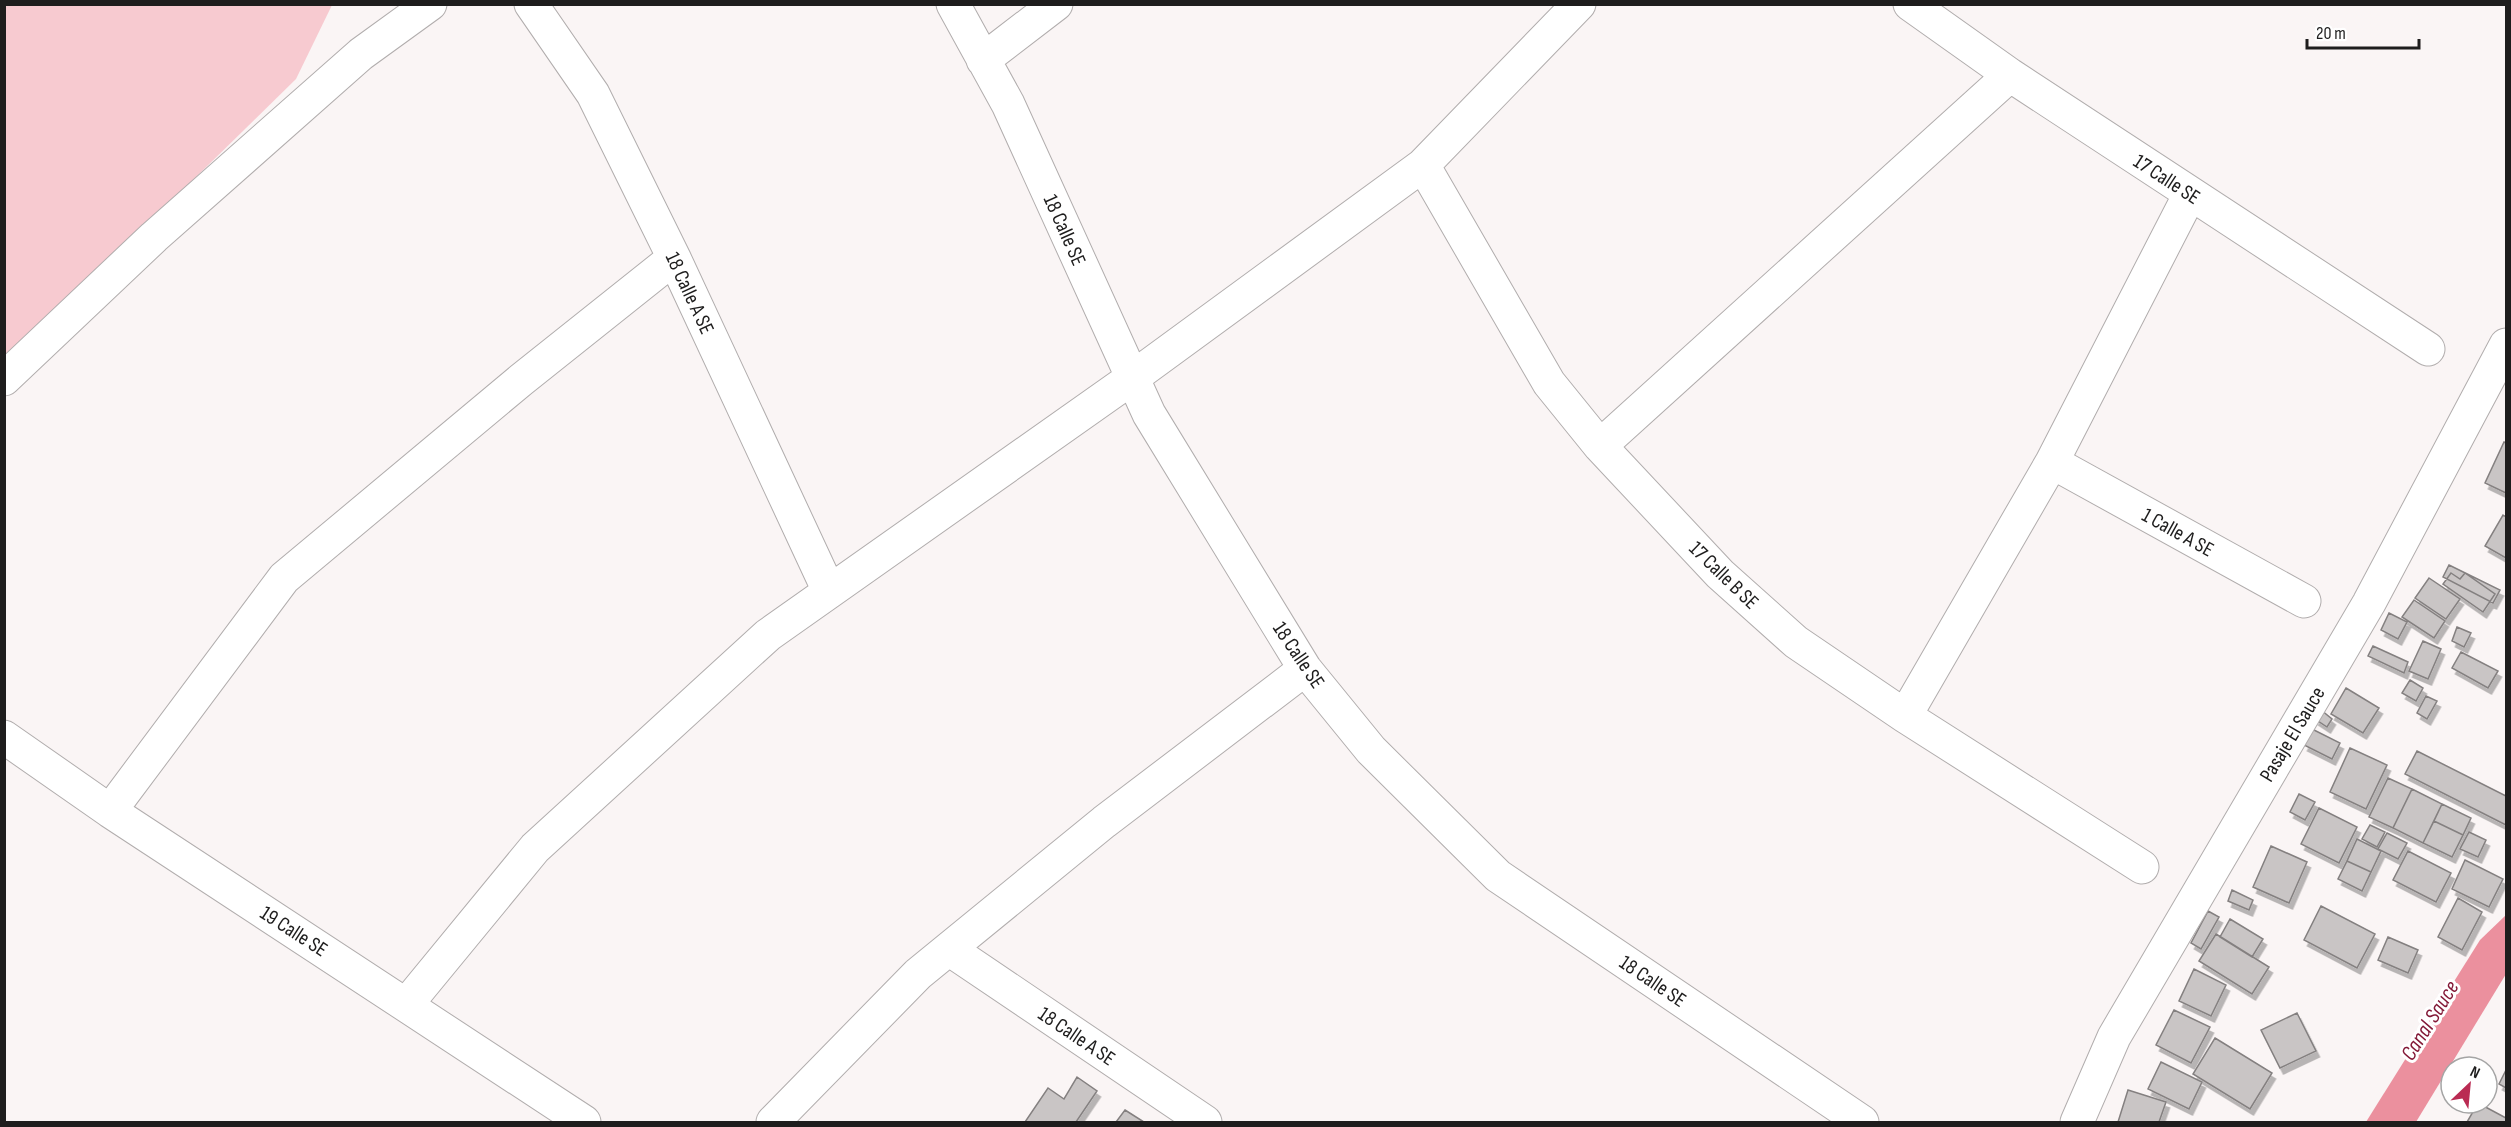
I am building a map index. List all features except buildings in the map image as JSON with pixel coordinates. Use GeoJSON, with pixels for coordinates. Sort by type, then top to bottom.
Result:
{"type":"FeatureCollection","features":[{"type":"Feature","properties":{"kind":"street"},"geometry":{"type":"LineString","coordinates":[[4,379],[154,237],[352,61],[430,4]]}},
{"type":"Feature","properties":{"kind":"street","name":"18 Calle A SE"},"geometry":{"type":"LineString","coordinates":[[531,4],[593,94],[674,258],[829,591]]}},
{"type":"Feature","properties":{"kind":"street","name":"18 Calle SE"},"geometry":{"type":"LineString","coordinates":[[953,4],[1008,104],[1149,414],[1305,669],[1371,750],[1498,876],[1862,1122]]}},
{"type":"Feature","properties":{"kind":"street"},"geometry":{"type":"LineString","coordinates":[[984,60],[1056,4]]}},
{"type":"Feature","properties":{"kind":"street"},"geometry":{"type":"LineString","coordinates":[[406,1005],[535,848],[768,635],[1132,378],[1423,165],[1579,4]]}},
{"type":"Feature","properties":{"kind":"street","name":"17 Calle SE"},"geometry":{"type":"LineString","coordinates":[[1910,4],[2010,75],[2428,349]]}},
{"type":"Feature","properties":{"kind":"street"},"geometry":{"type":"LineString","coordinates":[[1600,446],[2010,75]]}},
{"type":"Feature","properties":{"kind":"street","name":"17 Calle B SE"},"geometry":{"type":"LineString","coordinates":[[1423,165],[1549,383],[1600,446],[1720,574],[1796,642],[1905,716],[2142,867]]}},
{"type":"Feature","properties":{"kind":"street"},"geometry":{"type":"LineString","coordinates":[[1905,716],[2052,462],[2190,194]]}},
{"type":"Feature","properties":{"kind":"street"},"geometry":{"type":"LineString","coordinates":[[110,811],[284,579],[521,380],[674,258]]}},
{"type":"Feature","properties":{"kind":"street","name":"Pasaje El Sauce"},"geometry":{"type":"LineString","coordinates":[[2077,1122],[2114,1037],[2369,603],[2506,345]]}},
{"type":"Feature","properties":{"kind":"street","name":"1 Calle A SE"},"geometry":{"type":"LineString","coordinates":[[2052,462],[2304,601]]}},
{"type":"Feature","properties":{"kind":"street"},"geometry":{"type":"LineString","coordinates":[[773,1122],[918,974],[1104,822],[1305,669]]}},
{"type":"Feature","properties":{"kind":"street","name":"19 Calle SE"},"geometry":{"type":"LineString","coordinates":[[4,737],[110,811],[584,1122]]}},
{"type":"Feature","properties":{"kind":"street","name":"18 Calle A SE"},"geometry":{"type":"LineString","coordinates":[[949,949],[1205,1122]]}},
{"type":"Feature","properties":{"kind":"shaded area"},"geometry":{"type":"Polygon","coordinates":[[[5,5],[332,5],[296,79],[5,364],[5,5]]]}},
{"type":"Feature","properties":{"kind":"shaded area"},"geometry":{"type":"Polygon","coordinates":[[[2506,915],[2506,974],[2457,1055],[2439,1055],[2439,1084],[2416,1122],[2366,1122],[2480,940],[2506,915]]]}},
{"type":"Feature","properties":{"kind":"water label","name":"Canal Sauce"},"geometry":{"type":"Point","coordinates":[2429,1020]}}]}
